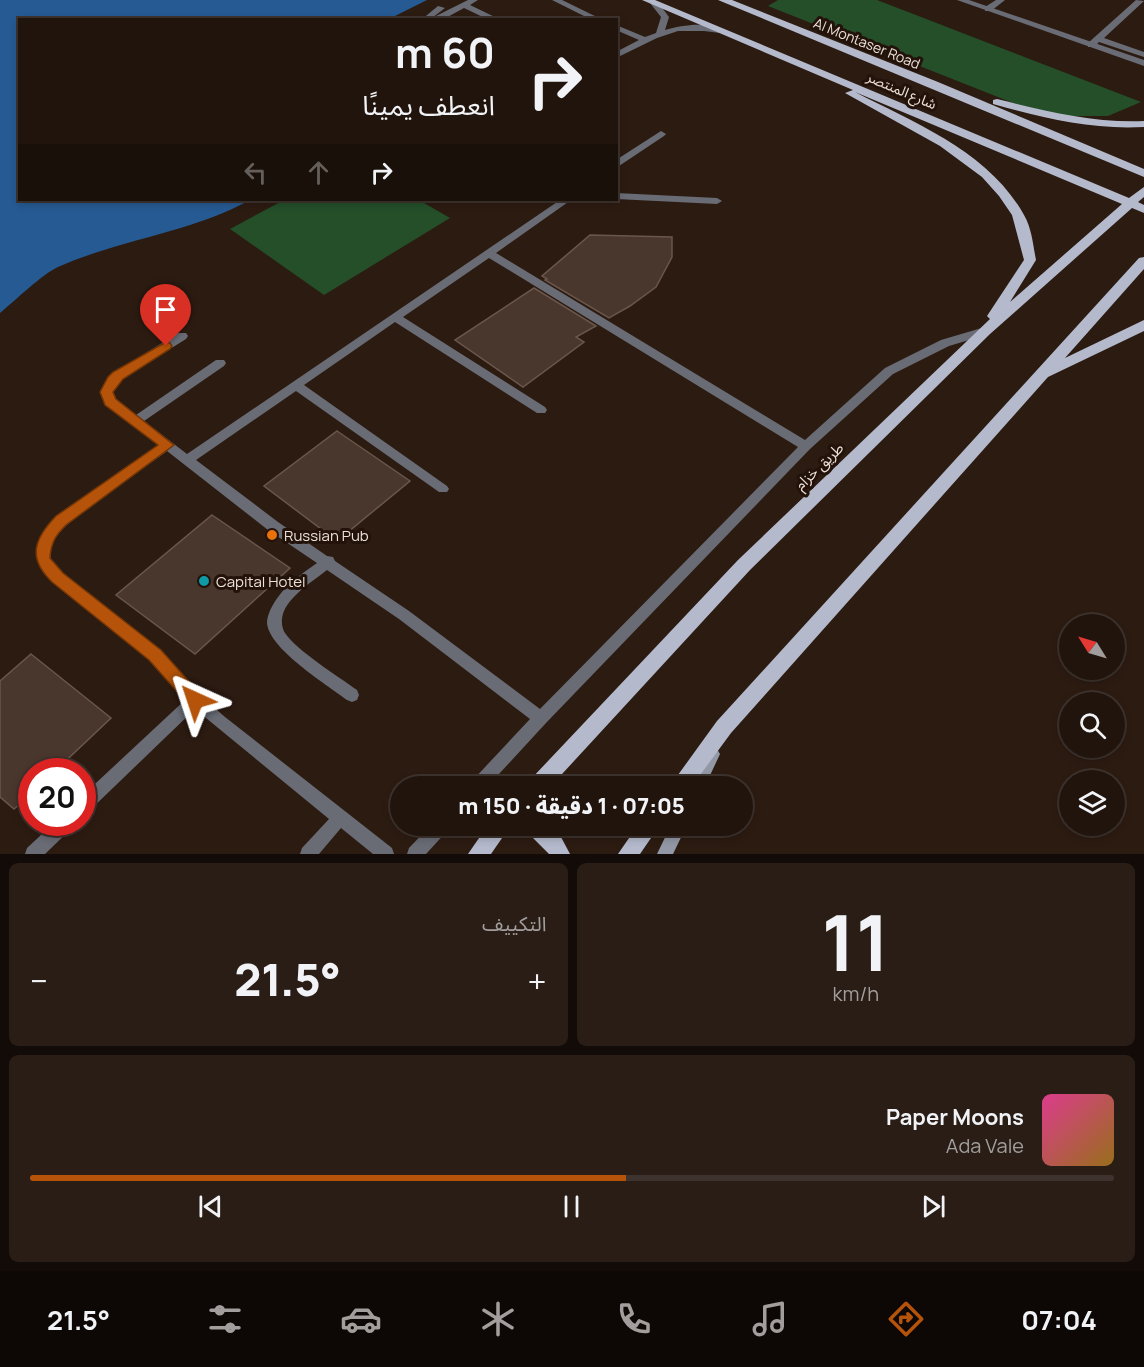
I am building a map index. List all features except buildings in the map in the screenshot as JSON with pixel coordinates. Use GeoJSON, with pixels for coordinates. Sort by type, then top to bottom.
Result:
{"type":"FeatureCollection","features":[{"type":"Feature","properties":{"kind":"main road","name":"Al Montaser Road"},"geometry":{"type":"LineString","coordinates":[[723,0],[934,84]]}},
{"type":"Feature","properties":{"kind":"main road","name":"شارع المنتصر"},"geometry":{"type":"LineString","coordinates":[[650,2],[1144,209]]}},
{"type":"Feature","properties":{"kind":"main road"},"geometry":{"type":"LineString","coordinates":[[776,53],[964,155],[1003,192],[1019,218],[1029,260],[985,331]]}},
{"type":"Feature","properties":{"kind":"main road"},"geometry":{"type":"LineString","coordinates":[[934,84],[1057,119],[1119,126],[1144,123]]}},
{"type":"Feature","properties":{"kind":"main road","name":"شارع المنتصر"},"geometry":{"type":"LineString","coordinates":[[934,84],[1144,173]]}},
{"type":"Feature","properties":{"kind":"main road","name":"طريق خزام"},"geometry":{"type":"LineString","coordinates":[[547,776],[744,566],[985,331],[1144,191]]}},
{"type":"Feature","properties":{"kind":"main road"},"geometry":{"type":"LineString","coordinates":[[687,776],[724,727],[1144,261]]}},
{"type":"Feature","properties":{"kind":"main road"},"geometry":{"type":"LineString","coordinates":[[1040,376],[1144,325]]}},
{"type":"Feature","properties":{"kind":"main road"},"geometry":{"type":"LineString","coordinates":[[478,854],[492,836]]}},
{"type":"Feature","properties":{"kind":"main road"},"geometry":{"type":"LineString","coordinates":[[546,836],[560,854]]}},
{"type":"Feature","properties":{"kind":"main road"},"geometry":{"type":"LineString","coordinates":[[628,854],[642,836]]}},
{"type":"Feature","properties":{"kind":"street"},"geometry":{"type":"LineString","coordinates":[[427,18],[433,12],[474,0]]}},
{"type":"Feature","properties":{"kind":"street"},"geometry":{"type":"LineString","coordinates":[[556,0],[595,18]]}},
{"type":"Feature","properties":{"kind":"street"},"geometry":{"type":"LineString","coordinates":[[961,0],[1144,63]]}},
{"type":"Feature","properties":{"kind":"street"},"geometry":{"type":"LineString","coordinates":[[988,9],[1001,0]]}},
{"type":"Feature","properties":{"kind":"street"},"geometry":{"type":"LineString","coordinates":[[1091,45],[1141,0]]}},
{"type":"Feature","properties":{"kind":"street"},"geometry":{"type":"LineString","coordinates":[[650,2],[665,17],[663,27],[659,32]]}},
{"type":"Feature","properties":{"kind":"street"},"geometry":{"type":"LineString","coordinates":[[461,3],[493,18]]}},
{"type":"Feature","properties":{"kind":"street"},"geometry":{"type":"LineString","coordinates":[[438,18],[461,3]]}},
{"type":"Feature","properties":{"kind":"street"},"geometry":{"type":"LineString","coordinates":[[618,55],[659,32],[688,27],[720,31]]}},
{"type":"Feature","properties":{"kind":"street"},"geometry":{"type":"LineString","coordinates":[[618,28],[645,40]]}},
{"type":"Feature","properties":{"kind":"street"},"geometry":{"type":"LineString","coordinates":[[1099,39],[1144,55]]}},
{"type":"Feature","properties":{"kind":"street"},"geometry":{"type":"LineString","coordinates":[[618,164],[661,134]]}},
{"type":"Feature","properties":{"kind":"street"},"geometry":{"type":"LineString","coordinates":[[618,196],[717,201]]}},
{"type":"Feature","properties":{"kind":"street"},"geometry":{"type":"LineString","coordinates":[[187,460],[565,201]]}},
{"type":"Feature","properties":{"kind":"street"},"geometry":{"type":"LineString","coordinates":[[489,253],[806,446]]}},
{"type":"Feature","properties":{"kind":"street"},"geometry":{"type":"LineString","coordinates":[[395,317],[541,410]]}},
{"type":"Feature","properties":{"kind":"street"},"geometry":{"type":"LineString","coordinates":[[487,776],[806,446],[889,371],[945,343],[985,331]]}},
{"type":"Feature","properties":{"kind":"street"},"geometry":{"type":"LineString","coordinates":[[182,336],[118,375],[107,392],[110,401],[273,526],[328,561],[404,615],[541,718]]}},
{"type":"Feature","properties":{"kind":"street"},"geometry":{"type":"LineString","coordinates":[[136,422],[220,363]]}},
{"type":"Feature","properties":{"kind":"street"},"geometry":{"type":"LineString","coordinates":[[296,385],[443,489]]}},
{"type":"Feature","properties":{"kind":"street"},"geometry":{"type":"LineString","coordinates":[[167,445],[61,520],[50,532],[44,545],[43,558],[48,568],[57,578],[155,655],[195,700],[386,854]]}},
{"type":"Feature","properties":{"kind":"street"},"geometry":{"type":"LineString","coordinates":[[328,561],[277,608],[273,619],[274,630],[279,639],[288,647],[352,695]]}},
{"type":"Feature","properties":{"kind":"street"},"geometry":{"type":"LineString","coordinates":[[96,794],[195,700]]}},
{"type":"Feature","properties":{"kind":"street"},"geometry":{"type":"LineString","coordinates":[[702,776],[724,727]]}},
{"type":"Feature","properties":{"kind":"street"},"geometry":{"type":"LineString","coordinates":[[308,854],[340,818]]}},
{"type":"Feature","properties":{"kind":"street"},"geometry":{"type":"LineString","coordinates":[[33,854],[52,836]]}},
{"type":"Feature","properties":{"kind":"street"},"geometry":{"type":"LineString","coordinates":[[415,854],[432,836]]}},
{"type":"Feature","properties":{"kind":"street"},"geometry":{"type":"LineString","coordinates":[[665,854],[674,836]]}},
{"type":"Feature","properties":{"kind":"green space"},"geometry":{"type":"Polygon","coordinates":[[[778,0],[877,0],[1141,102],[1108,116],[1062,116],[1013,103],[768,6],[778,0]]]}},
{"type":"Feature","properties":{"kind":"green space"},"geometry":{"type":"Polygon","coordinates":[[[282,201],[421,201],[450,218],[324,295],[230,229],[282,201]]]}},
{"type":"Feature","properties":{"kind":"water"},"geometry":{"type":"Polygon","coordinates":[[[0,0],[427,0],[391,18],[18,18],[18,201],[248,201],[204,220],[106,249],[58,267],[36,282],[0,313],[0,0]]]}},
{"type":"Feature","properties":{"kind":"place","name":"Russian Pub"},"geometry":{"type":"Point","coordinates":[272,535]}},
{"type":"Feature","properties":{"kind":"place","name":"Capital Hotel"},"geometry":{"type":"Point","coordinates":[204,581]}},
{"type":"Feature","properties":{"kind":"route"},"geometry":{"type":"LineString","coordinates":[[166,346],[112,380],[107,397],[167,445],[61,520],[50,532],[44,545],[43,558],[57,578],[155,655],[195,700]]}}]}
